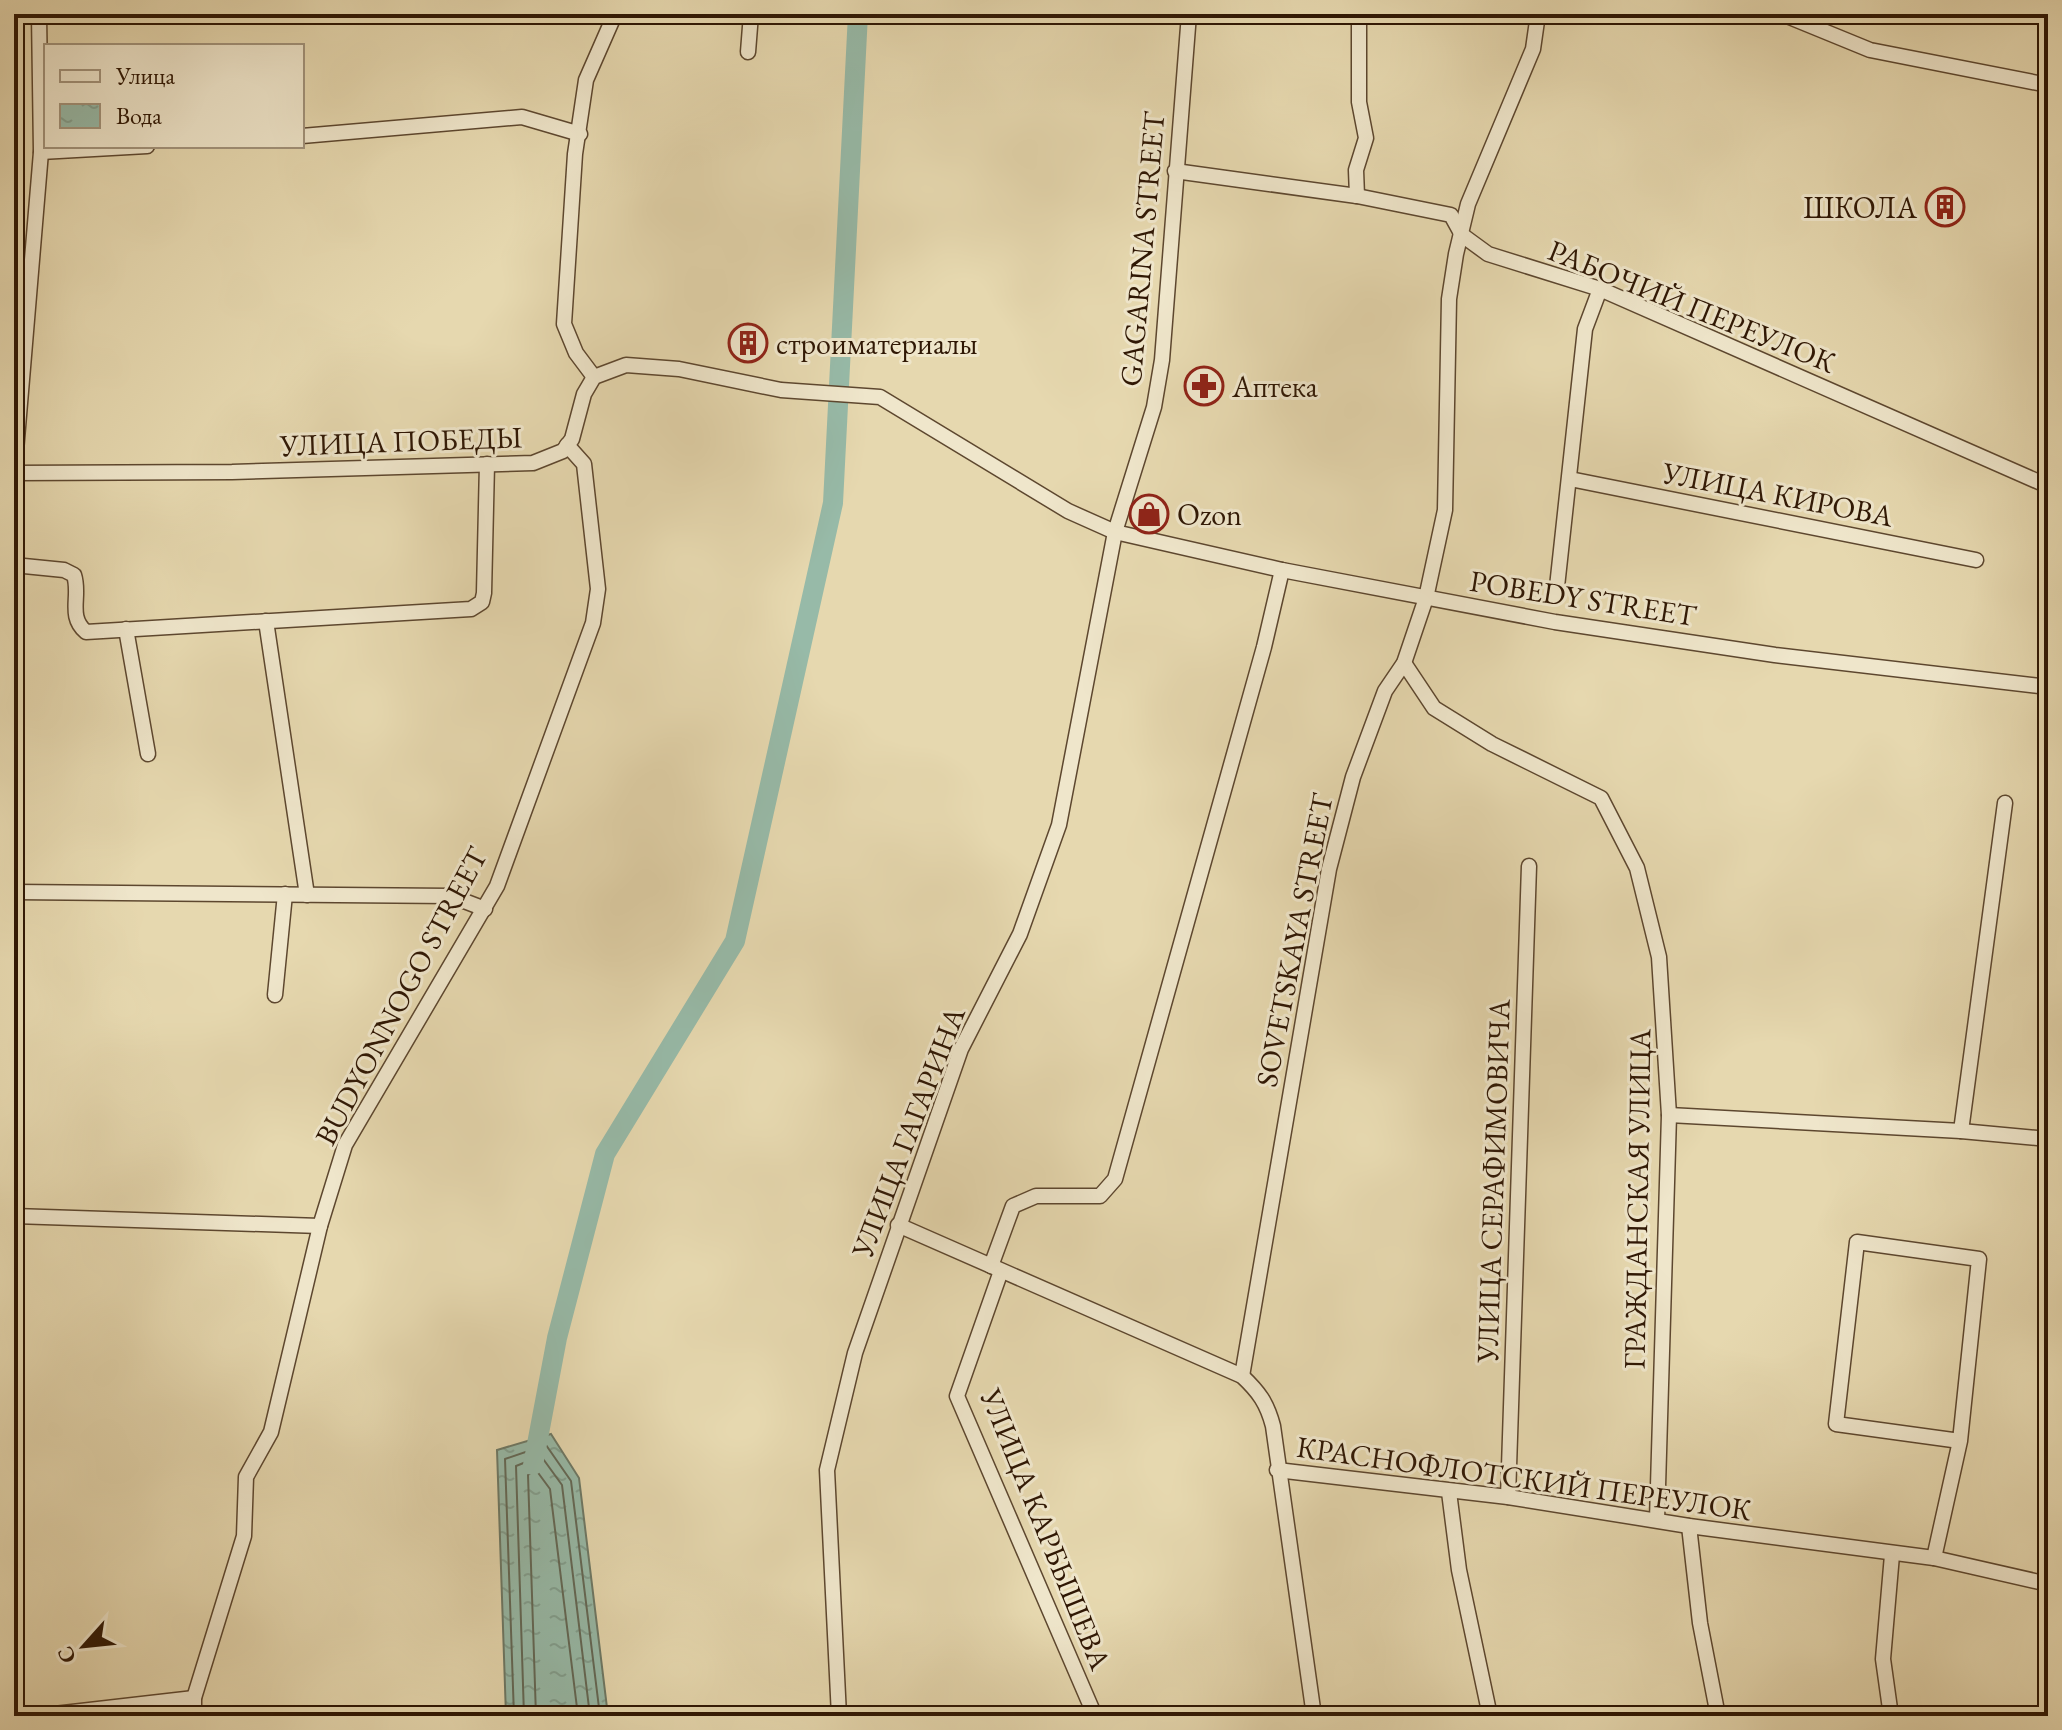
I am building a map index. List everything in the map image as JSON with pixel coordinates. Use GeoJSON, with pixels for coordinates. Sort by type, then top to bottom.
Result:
{"type":"FeatureCollection","features":[{"type":"Feature","properties":{"kind":"street"},"geometry":{"type":"LineString","coordinates":[[14,473],[41,152],[39,14]]}},
{"type":"Feature","properties":{"kind":"street"},"geometry":{"type":"LineString","coordinates":[[594,377],[576,353],[564,324],[586,80],[615,14]]}},
{"type":"Feature","properties":{"kind":"street"},"geometry":{"type":"LineString","coordinates":[[748,52],[751,14]]}},
{"type":"Feature","properties":{"kind":"street","name":"GAGARINA STREET"},"geometry":{"type":"LineString","coordinates":[[1115,532],[1158,384],[1168,309],[1175,171],[1189,14]]}},
{"type":"Feature","properties":{"kind":"street"},"geometry":{"type":"LineString","coordinates":[[1357,196],[1356,170],[1366,138],[1359,102],[1359,14]]}},
{"type":"Feature","properties":{"kind":"street","name":"SOVETSKAYA STREET"},"geometry":{"type":"LineString","coordinates":[[1242,1376],[1329,869],[1353,777],[1385,691],[1404,663],[1426,598],[1445,510],[1449,299],[1468,204],[1533,49],[1538,14]]}},
{"type":"Feature","properties":{"kind":"street"},"geometry":{"type":"LineString","coordinates":[[1782,14],[1870,50],[2048,85]]}},
{"type":"Feature","properties":{"kind":"street"},"geometry":{"type":"LineString","coordinates":[[304,136],[522,117],[580,134]]}},
{"type":"Feature","properties":{"kind":"street"},"geometry":{"type":"LineString","coordinates":[[41,152],[112,148]]}},
{"type":"Feature","properties":{"kind":"street","name":"РАБОЧИЙ ПЕРЕУЛОК"},"geometry":{"type":"LineString","coordinates":[[1175,171],[1357,196],[1451,215],[1462,235],[1488,254],[1600,289],[2048,486]]}},
{"type":"Feature","properties":{"kind":"street"},"geometry":{"type":"LineString","coordinates":[[1556,596],[1585,329],[1600,289]]}},
{"type":"Feature","properties":{"kind":"street"},"geometry":{"type":"LineString","coordinates":[[567,445],[584,394],[594,377],[626,365],[666,368],[781,390],[880,397],[1068,511],[1115,532]]}},
{"type":"Feature","properties":{"kind":"street","name":"УЛИЦА ПОБЕДЫ"},"geometry":{"type":"LineString","coordinates":[[14,473],[232,472],[533,463],[549,459],[567,445]]}},
{"type":"Feature","properties":{"kind":"street","name":"BUDYONNOGO STREET"},"geometry":{"type":"LineString","coordinates":[[194,1716],[194,1698],[244,1536],[246,1477],[271,1432],[320,1226],[345,1145],[497,886],[593,623],[598,589],[584,464],[567,445]]}},
{"type":"Feature","properties":{"kind":"street"},"geometry":{"type":"LineString","coordinates":[[14,565],[74,575],[78,586],[74,613],[77,624],[86,632],[471,609],[482,602],[487,464]]}},
{"type":"Feature","properties":{"kind":"street","name":"УЛИЦА КИРОВА"},"geometry":{"type":"LineString","coordinates":[[1570,479],[1976,560]]}},
{"type":"Feature","properties":{"kind":"street","name":"POBEDY STREET"},"geometry":{"type":"LineString","coordinates":[[1115,532],[1282,570],[1426,598],[1775,655],[2048,687]]}},
{"type":"Feature","properties":{"kind":"street","name":"УЛИЦА ГАГАРИНА"},"geometry":{"type":"LineString","coordinates":[[839,1716],[827,1470],[855,1353],[961,1049],[1020,934],[1059,825],[1115,532]]}},
{"type":"Feature","properties":{"kind":"street","name":"УЛИЦА КАРБЫШЕВА"},"geometry":{"type":"LineString","coordinates":[[1095,1716],[957,1396],[1013,1206],[1036,1196],[1100,1196],[1115,1179],[1264,647],[1282,570]]}},
{"type":"Feature","properties":{"kind":"street"},"geometry":{"type":"LineString","coordinates":[[266,621],[307,895]]}},
{"type":"Feature","properties":{"kind":"street"},"geometry":{"type":"LineString","coordinates":[[126,629],[148,754]]}},
{"type":"Feature","properties":{"kind":"street","name":"ГРАЖДАНСКАЯ УЛИЦА"},"geometry":{"type":"LineString","coordinates":[[1404,663],[1434,708],[1492,744],[1601,798],[1637,868],[1659,957],[1669,1115],[1657,1520]]}},
{"type":"Feature","properties":{"kind":"street"},"geometry":{"type":"LineString","coordinates":[[1961,1131],[2005,803]]}},
{"type":"Feature","properties":{"kind":"street","name":"УЛИЦА СЕРАФИМОВИЧА"},"geometry":{"type":"LineString","coordinates":[[1508,1497],[1529,866]]}},
{"type":"Feature","properties":{"kind":"street"},"geometry":{"type":"LineString","coordinates":[[14,892],[451,896],[485,909]]}},
{"type":"Feature","properties":{"kind":"street"},"geometry":{"type":"LineString","coordinates":[[275,995],[285,894]]}},
{"type":"Feature","properties":{"kind":"street"},"geometry":{"type":"LineString","coordinates":[[1669,1115],[1961,1131],[2048,1139]]}},
{"type":"Feature","properties":{"kind":"street"},"geometry":{"type":"LineString","coordinates":[[14,1216],[320,1226]]}},
{"type":"Feature","properties":{"kind":"street","name":"КРАСНОФЛОТСКИЙ ПЕРЕУЛОК"},"geometry":{"type":"LineString","coordinates":[[898,1225],[1242,1376],[1268,1404],[1277,1470],[1508,1497],[1689,1526],[1892,1555],[1934,1558],[2048,1584]]}},
{"type":"Feature","properties":{"kind":"street"},"geometry":{"type":"LineString","coordinates":[[1934,1558],[1960,1441],[1979,1259],[1857,1242],[1836,1424],[1960,1441]]}},
{"type":"Feature","properties":{"kind":"street"},"geometry":{"type":"LineString","coordinates":[[1277,1470],[1314,1716]]}},
{"type":"Feature","properties":{"kind":"street"},"geometry":{"type":"LineString","coordinates":[[1449,1492],[1459,1570],[1490,1716]]}},
{"type":"Feature","properties":{"kind":"street"},"geometry":{"type":"LineString","coordinates":[[1689,1526],[1700,1623],[1718,1716]]}},
{"type":"Feature","properties":{"kind":"street"},"geometry":{"type":"LineString","coordinates":[[1891,1716],[1883,1659],[1892,1555]]}},
{"type":"Feature","properties":{"kind":"street"},"geometry":{"type":"LineString","coordinates":[[37,1716],[194,1698]]}},
{"type":"Feature","properties":{"kind":"water"},"geometry":{"type":"Polygon","coordinates":[[[551,1434],[579,1478],[608,1716],[506,1716],[497,1450],[551,1434]]]}},
{"type":"Feature","properties":{"kind":"waterway"},"geometry":{"type":"LineString","coordinates":[[533,1465],[557,1338],[605,1154],[735,941],[833,503],[858,14]]}},
{"type":"Feature","properties":{"kind":"place","name":"ШКОЛА"},"geometry":{"type":"Point","coordinates":[1945,207]}},
{"type":"Feature","properties":{"kind":"place","name":"строиматериалы"},"geometry":{"type":"Point","coordinates":[748,343]}},
{"type":"Feature","properties":{"kind":"place","name":"Аптека"},"geometry":{"type":"Point","coordinates":[1204,386]}},
{"type":"Feature","properties":{"kind":"place","name":"Ozon"},"geometry":{"type":"Point","coordinates":[1149,514]}}]}
